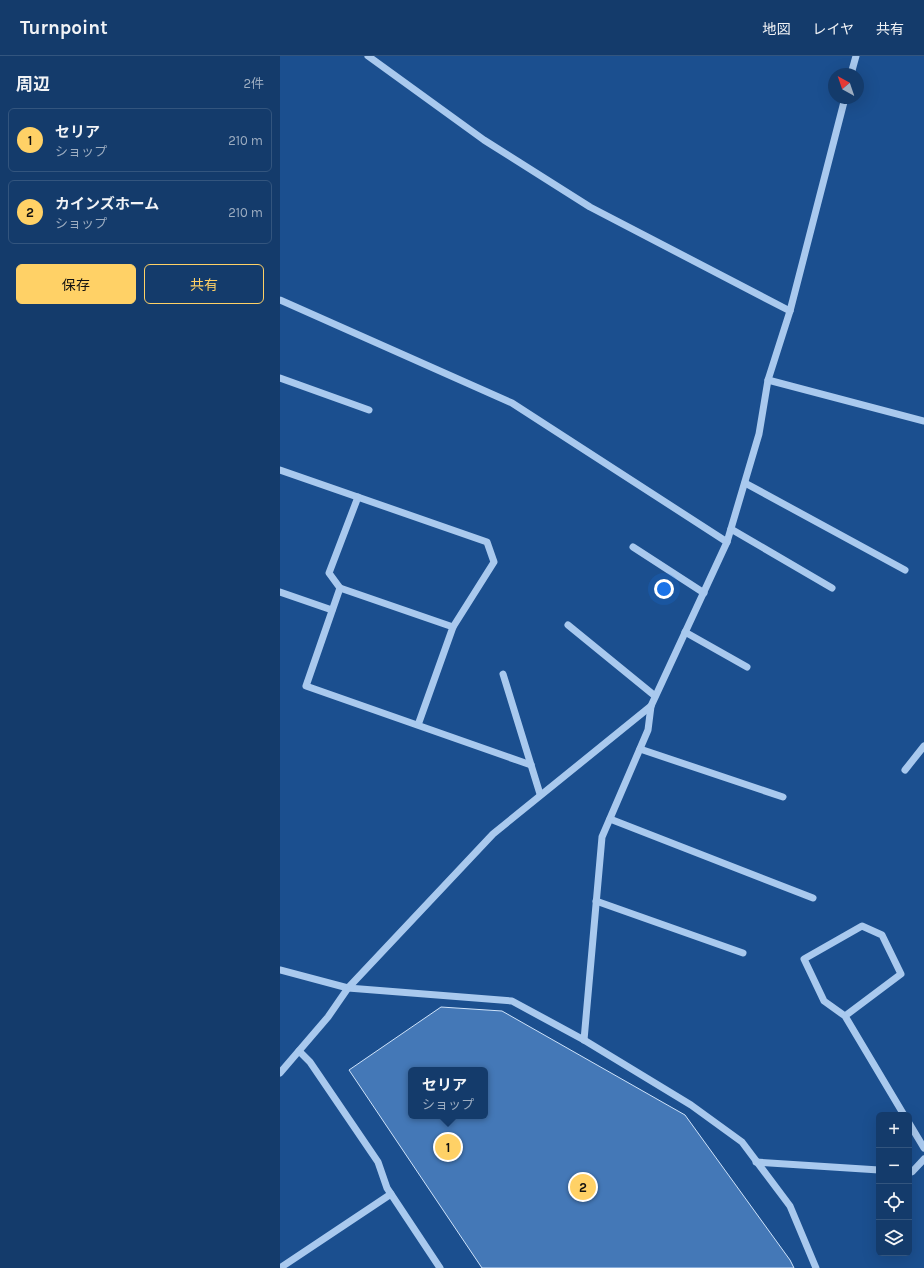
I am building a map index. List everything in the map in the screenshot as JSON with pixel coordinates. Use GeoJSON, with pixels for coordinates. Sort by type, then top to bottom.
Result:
{"type":"FeatureCollection","features":[{"type":"Feature","properties":{"kind":"street"},"geometry":{"type":"LineString","coordinates":[[368,56],[484,140],[590,207],[790,311]]}},
{"type":"Feature","properties":{"kind":"street"},"geometry":{"type":"LineString","coordinates":[[853,68],[856,56]]}},
{"type":"Feature","properties":{"kind":"street"},"geometry":{"type":"LineString","coordinates":[[584,1040],[602,837],[648,730],[651,706],[655,696],[727,542],[759,434],[768,380],[790,311],[843,104]]}},
{"type":"Feature","properties":{"kind":"street"},"geometry":{"type":"LineString","coordinates":[[280,300],[512,403],[727,542]]}},
{"type":"Feature","properties":{"kind":"street"},"geometry":{"type":"LineString","coordinates":[[280,378],[369,410]]}},
{"type":"Feature","properties":{"kind":"street"},"geometry":{"type":"LineString","coordinates":[[768,380],[924,421]]}},
{"type":"Feature","properties":{"kind":"street"},"geometry":{"type":"LineString","coordinates":[[280,470],[487,542],[494,562],[453,627],[418,725]]}},
{"type":"Feature","properties":{"kind":"street"},"geometry":{"type":"LineString","coordinates":[[745,484],[905,570]]}},
{"type":"Feature","properties":{"kind":"street"},"geometry":{"type":"LineString","coordinates":[[358,497],[329,573],[340,588],[453,627]]}},
{"type":"Feature","properties":{"kind":"street"},"geometry":{"type":"LineString","coordinates":[[731,529],[832,588]]}},
{"type":"Feature","properties":{"kind":"street"},"geometry":{"type":"LineString","coordinates":[[633,546],[704,593]]}},
{"type":"Feature","properties":{"kind":"street"},"geometry":{"type":"LineString","coordinates":[[340,588],[306,686],[531,765]]}},
{"type":"Feature","properties":{"kind":"street"},"geometry":{"type":"LineString","coordinates":[[280,592],[332,610]]}},
{"type":"Feature","properties":{"kind":"street"},"geometry":{"type":"LineString","coordinates":[[568,625],[655,696]]}},
{"type":"Feature","properties":{"kind":"street"},"geometry":{"type":"LineString","coordinates":[[685,632],[747,667]]}},
{"type":"Feature","properties":{"kind":"street"},"geometry":{"type":"LineString","coordinates":[[503,674],[540,794]]}},
{"type":"Feature","properties":{"kind":"street"},"geometry":{"type":"LineString","coordinates":[[280,1073],[328,1017],[348,988],[493,834],[540,794],[651,706]]}},
{"type":"Feature","properties":{"kind":"street"},"geometry":{"type":"LineString","coordinates":[[905,770],[924,746]]}},
{"type":"Feature","properties":{"kind":"street"},"geometry":{"type":"LineString","coordinates":[[640,749],[783,797]]}},
{"type":"Feature","properties":{"kind":"street"},"geometry":{"type":"LineString","coordinates":[[610,819],[814,898]]}},
{"type":"Feature","properties":{"kind":"street"},"geometry":{"type":"LineString","coordinates":[[596,901],[743,953]]}},
{"type":"Feature","properties":{"kind":"street"},"geometry":{"type":"LineString","coordinates":[[845,1016],[901,974],[882,935],[862,926],[804,959],[824,1001],[845,1016],[902,1112]]}},
{"type":"Feature","properties":{"kind":"street"},"geometry":{"type":"LineString","coordinates":[[280,970],[348,988],[512,1001],[584,1040],[691,1105],[742,1142],[790,1206],[816,1268]]}},
{"type":"Feature","properties":{"kind":"street"},"geometry":{"type":"LineString","coordinates":[[299,1051],[310,1062],[378,1162],[382,1169],[385,1185],[390,1194],[440,1268]]}},
{"type":"Feature","properties":{"kind":"street"},"geometry":{"type":"LineString","coordinates":[[912,1129],[924,1148]]}},
{"type":"Feature","properties":{"kind":"street"},"geometry":{"type":"LineString","coordinates":[[912,1172],[924,1158]]}},
{"type":"Feature","properties":{"kind":"street"},"geometry":{"type":"LineString","coordinates":[[756,1162],[876,1170]]}},
{"type":"Feature","properties":{"kind":"street"},"geometry":{"type":"LineString","coordinates":[[280,1268],[390,1194]]}},
{"type":"Feature","properties":{"kind":"building"},"geometry":{"type":"Polygon","coordinates":[[[441,1007],[502,1011],[685,1115],[790,1260],[794,1268],[482,1268],[349,1070],[441,1007]]]}},
{"type":"Feature","properties":{"kind":"place","name":"セリア"},"geometry":{"type":"Point","coordinates":[448,1147]}},
{"type":"Feature","properties":{"kind":"place","name":"カインズホーム"},"geometry":{"type":"Point","coordinates":[583,1187]}}]}
